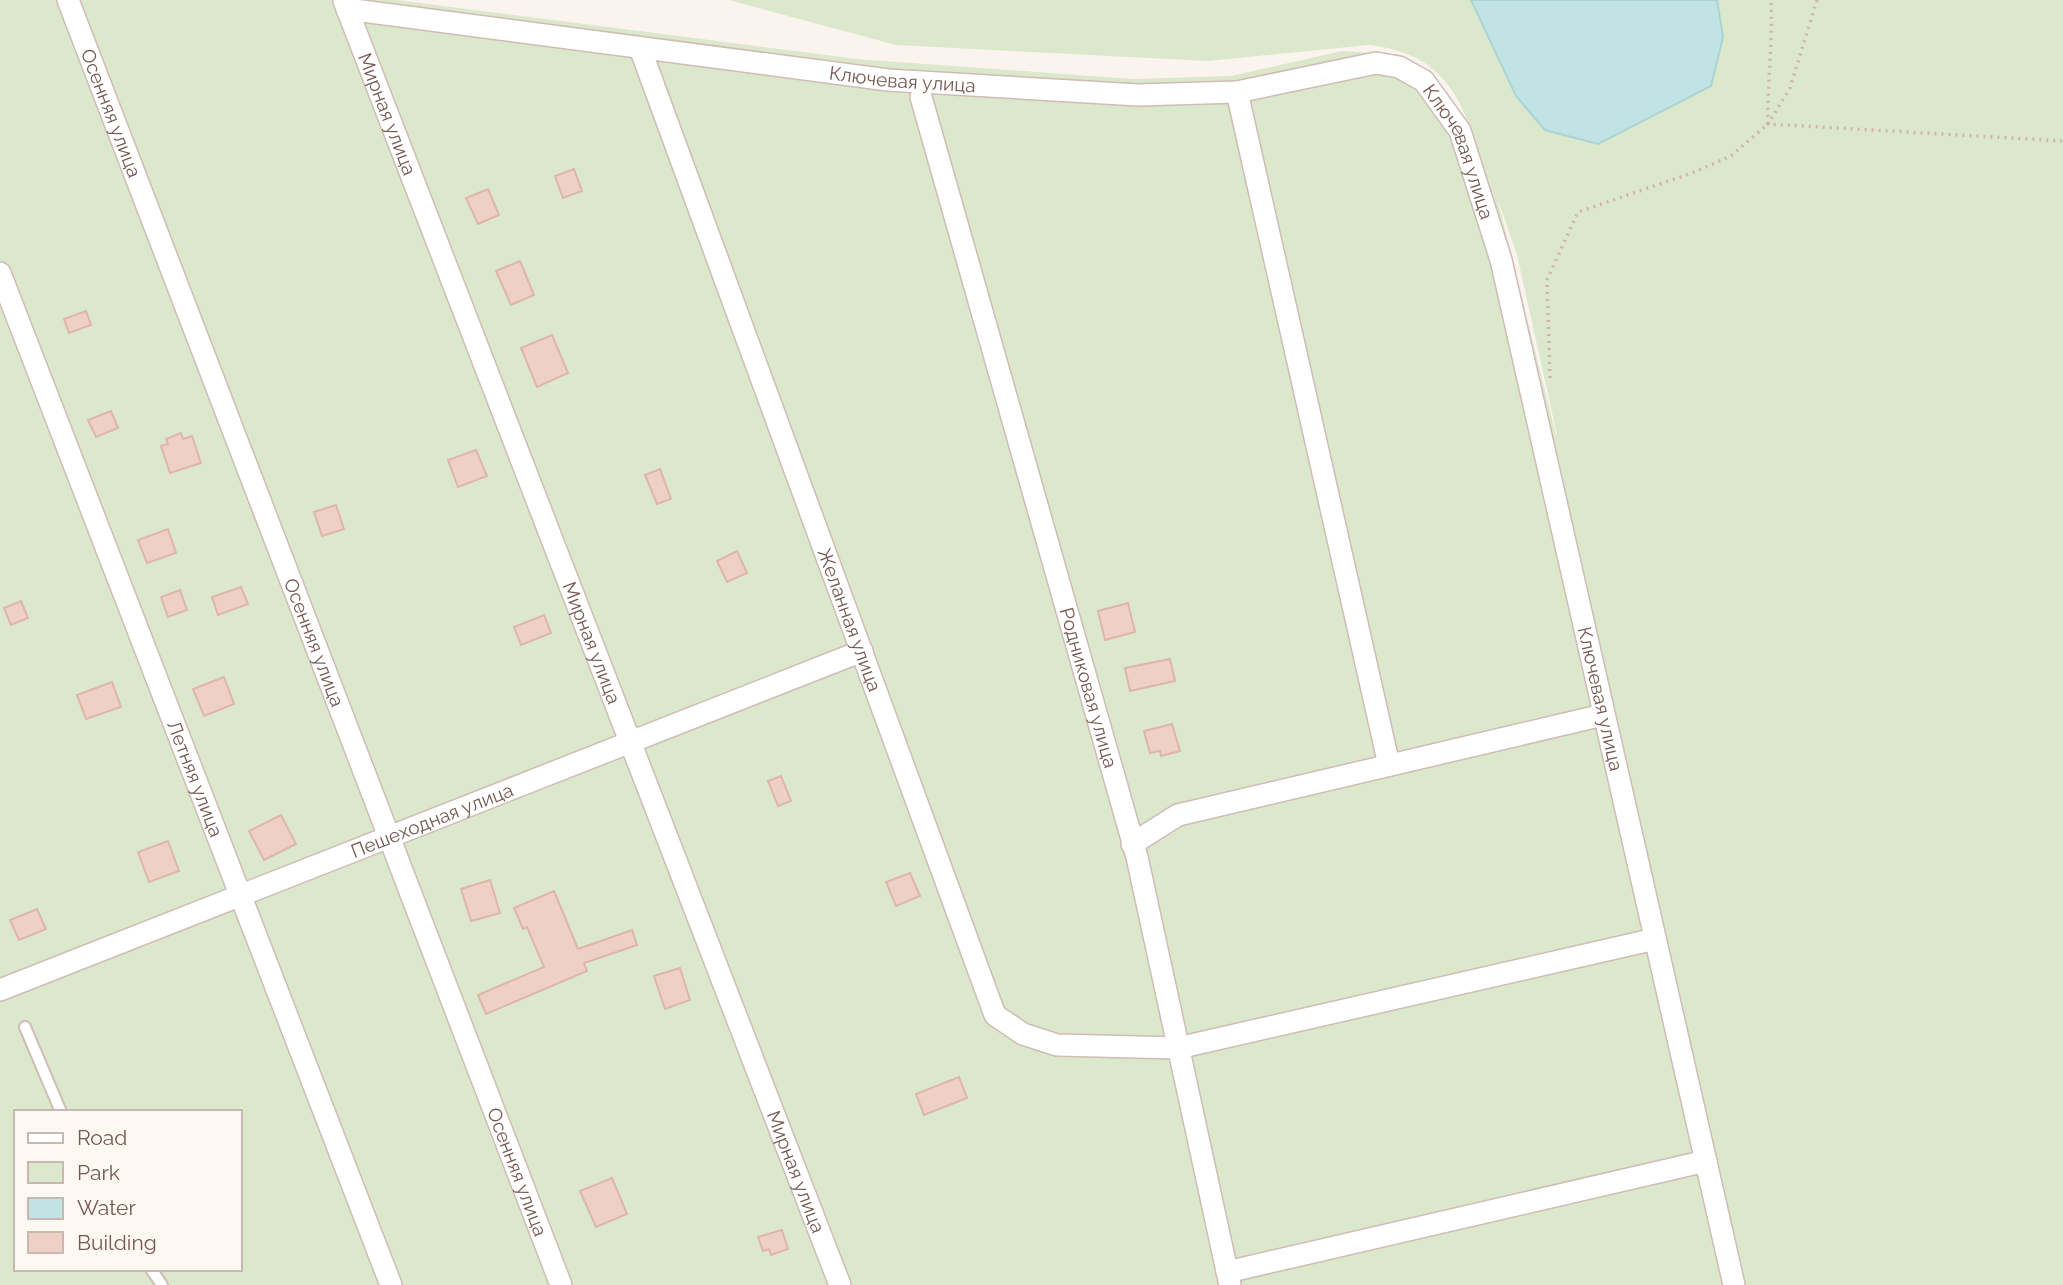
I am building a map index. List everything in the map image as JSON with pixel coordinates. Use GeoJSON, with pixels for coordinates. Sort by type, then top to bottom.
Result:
{"type":"FeatureCollection","features":[{"type":"Feature","properties":{"kind":"street","name":"Осенняя улица"},"geometry":{"type":"LineString","coordinates":[[68,0],[561,1285]]}},
{"type":"Feature","properties":{"kind":"street","name":"Ключевая улица"},"geometry":{"type":"LineString","coordinates":[[346,5],[640,48],[888,80],[1138,95],[1237,92],[1376,63],[1399,66],[1424,81],[1460,131],[1502,260],[1734,1285]]}},
{"type":"Feature","properties":{"kind":"street","name":"Мирная улица"},"geometry":{"type":"LineString","coordinates":[[346,5],[840,1285]]}},
{"type":"Feature","properties":{"kind":"street","name":"Желанная улица"},"geometry":{"type":"LineString","coordinates":[[640,48],[995,1015],[1023,1034],[1057,1045],[1178,1048],[1655,939]]}},
{"type":"Feature","properties":{"kind":"street"},"geometry":{"type":"LineString","coordinates":[[1237,92],[1389,765]]}},
{"type":"Feature","properties":{"kind":"street","name":"Родниковая улица"},"geometry":{"type":"LineString","coordinates":[[921,97],[1137,857],[1228,1279]]}},
{"type":"Feature","properties":{"kind":"street","name":"Летняя улица"},"geometry":{"type":"LineString","coordinates":[[0,273],[391,1285]]}},
{"type":"Feature","properties":{"kind":"street","name":"Пешеходная улица"},"geometry":{"type":"LineString","coordinates":[[0,990],[862,651]]}},
{"type":"Feature","properties":{"kind":"street"},"geometry":{"type":"LineString","coordinates":[[1132,844],[1178,815],[1604,715]]}},
{"type":"Feature","properties":{"kind":"street"},"geometry":{"type":"LineString","coordinates":[[1228,1279],[1706,1161]]}},
{"type":"Feature","properties":{"kind":"lane"},"geometry":{"type":"LineString","coordinates":[[25,1027],[60,1110]]}},
{"type":"Feature","properties":{"kind":"path"},"geometry":{"type":"LineString","coordinates":[[1768,124],[1767,82],[1773,34],[1771,0]]}},
{"type":"Feature","properties":{"kind":"path"},"geometry":{"type":"LineString","coordinates":[[1550,387],[1547,280],[1578,212],[1692,173],[1731,156],[1768,124],[1790,88],[1817,0]]}},
{"type":"Feature","properties":{"kind":"path"},"geometry":{"type":"LineString","coordinates":[[1768,124],[2063,141]]}},
{"type":"Feature","properties":{"kind":"green space"},"geometry":{"type":"Polygon","coordinates":[[[0,0],[396,0],[857,59],[1133,79],[1231,76],[1342,51],[1399,55],[1436,78],[1468,122],[1452,90],[1431,67],[1404,53],[1369,45],[1207,61],[896,45],[729,0],[1471,0],[1516,96],[1545,130],[1598,144],[1723,37],[1717,0],[2063,0],[2063,1285],[0,1285],[0,0]],[[1497,197],[1557,435],[1517,255],[1497,197]]]}},
{"type":"Feature","properties":{"kind":"water"},"geometry":{"type":"Polygon","coordinates":[[[1471,0],[1717,0],[1723,37],[1711,86],[1598,144],[1545,130],[1516,96],[1471,0]]]}},
{"type":"Feature","properties":{"kind":"building"},"geometry":{"type":"Polygon","coordinates":[[[574,169],[582,191],[563,198],[555,176],[574,169]]]}},
{"type":"Feature","properties":{"kind":"building"},"geometry":{"type":"Polygon","coordinates":[[[488,189],[499,215],[478,224],[466,198],[488,189]]]}},
{"type":"Feature","properties":{"kind":"building"},"geometry":{"type":"Polygon","coordinates":[[[520,261],[534,295],[511,305],[496,271],[520,261]]]}},
{"type":"Feature","properties":{"kind":"building"},"geometry":{"type":"Polygon","coordinates":[[[86,311],[91,325],[69,333],[64,319],[86,311]]]}},
{"type":"Feature","properties":{"kind":"building"},"geometry":{"type":"Polygon","coordinates":[[[552,335],[568,373],[537,387],[521,348],[552,335]]]}},
{"type":"Feature","properties":{"kind":"building"},"geometry":{"type":"Polygon","coordinates":[[[111,411],[118,428],[96,437],[88,420],[111,411]]]}},
{"type":"Feature","properties":{"kind":"building"},"geometry":{"type":"Polygon","coordinates":[[[181,433],[183,439],[192,436],[201,463],[170,473],[161,446],[168,444],[166,439],[181,433]]]}},
{"type":"Feature","properties":{"kind":"building"},"geometry":{"type":"Polygon","coordinates":[[[476,450],[487,476],[458,487],[448,460],[476,450]]]}},
{"type":"Feature","properties":{"kind":"building"},"geometry":{"type":"Polygon","coordinates":[[[660,469],[671,499],[657,504],[645,475],[660,469]]]}},
{"type":"Feature","properties":{"kind":"building"},"geometry":{"type":"Polygon","coordinates":[[[336,505],[344,529],[322,536],[314,512],[336,505]]]}},
{"type":"Feature","properties":{"kind":"building"},"geometry":{"type":"Polygon","coordinates":[[[168,529],[176,553],[147,563],[138,540],[168,529]]]}},
{"type":"Feature","properties":{"kind":"building"},"geometry":{"type":"Polygon","coordinates":[[[737,551],[747,573],[727,582],[717,561],[737,551]]]}},
{"type":"Feature","properties":{"kind":"building"},"geometry":{"type":"Polygon","coordinates":[[[241,587],[248,604],[218,615],[212,597],[241,587]]]}},
{"type":"Feature","properties":{"kind":"building"},"geometry":{"type":"Polygon","coordinates":[[[180,590],[187,610],[168,617],[161,597],[180,590]]]}},
{"type":"Feature","properties":{"kind":"building"},"geometry":{"type":"Polygon","coordinates":[[[21,601],[28,618],[11,625],[4,608],[21,601]]]}},
{"type":"Feature","properties":{"kind":"building"},"geometry":{"type":"Polygon","coordinates":[[[1128,603],[1135,632],[1105,640],[1098,611],[1128,603]]]}},
{"type":"Feature","properties":{"kind":"building"},"geometry":{"type":"Polygon","coordinates":[[[544,615],[551,633],[521,645],[514,627],[544,615]]]}},
{"type":"Feature","properties":{"kind":"building"},"geometry":{"type":"Polygon","coordinates":[[[1170,659],[1175,681],[1130,691],[1125,668],[1170,659]]]}},
{"type":"Feature","properties":{"kind":"building"},"geometry":{"type":"Polygon","coordinates":[[[224,677],[234,704],[204,716],[193,689],[224,677]]]}},
{"type":"Feature","properties":{"kind":"building"},"geometry":{"type":"Polygon","coordinates":[[[112,682],[121,707],[86,719],[77,695],[112,682]]]}},
{"type":"Feature","properties":{"kind":"building"},"geometry":{"type":"Polygon","coordinates":[[[1172,724],[1180,751],[1161,756],[1160,751],[1150,753],[1144,731],[1172,724]]]}},
{"type":"Feature","properties":{"kind":"building"},"geometry":{"type":"Polygon","coordinates":[[[781,776],[791,801],[778,806],[768,781],[781,776]]]}},
{"type":"Feature","properties":{"kind":"building"},"geometry":{"type":"Polygon","coordinates":[[[281,815],[296,844],[264,860],[249,831],[281,815]]]}},
{"type":"Feature","properties":{"kind":"building"},"geometry":{"type":"Polygon","coordinates":[[[168,841],[179,871],[149,882],[138,852],[168,841]]]}},
{"type":"Feature","properties":{"kind":"building"},"geometry":{"type":"Polygon","coordinates":[[[910,873],[920,896],[896,906],[886,882],[910,873]]]}},
{"type":"Feature","properties":{"kind":"building"},"geometry":{"type":"Polygon","coordinates":[[[490,880],[500,913],[471,921],[461,889],[490,880]]]}},
{"type":"Feature","properties":{"kind":"building"},"geometry":{"type":"Polygon","coordinates":[[[554,891],[578,949],[632,930],[637,945],[584,963],[587,971],[486,1014],[478,995],[544,967],[527,927],[523,929],[514,908],[554,891]]]}},
{"type":"Feature","properties":{"kind":"building"},"geometry":{"type":"Polygon","coordinates":[[[37,909],[46,929],[19,940],[10,920],[37,909]]]}},
{"type":"Feature","properties":{"kind":"building"},"geometry":{"type":"Polygon","coordinates":[[[680,968],[690,1000],[665,1009],[654,976],[680,968]]]}},
{"type":"Feature","properties":{"kind":"building"},"geometry":{"type":"Polygon","coordinates":[[[959,1077],[967,1098],[924,1115],[916,1094],[959,1077]]]}},
{"type":"Feature","properties":{"kind":"building"},"geometry":{"type":"Polygon","coordinates":[[[612,1178],[627,1214],[596,1227],[580,1191],[612,1178]]]}},
{"type":"Feature","properties":{"kind":"building"},"geometry":{"type":"Polygon","coordinates":[[[782,1230],[788,1249],[771,1255],[769,1249],[763,1251],[758,1237],[782,1230]]]}}]}
